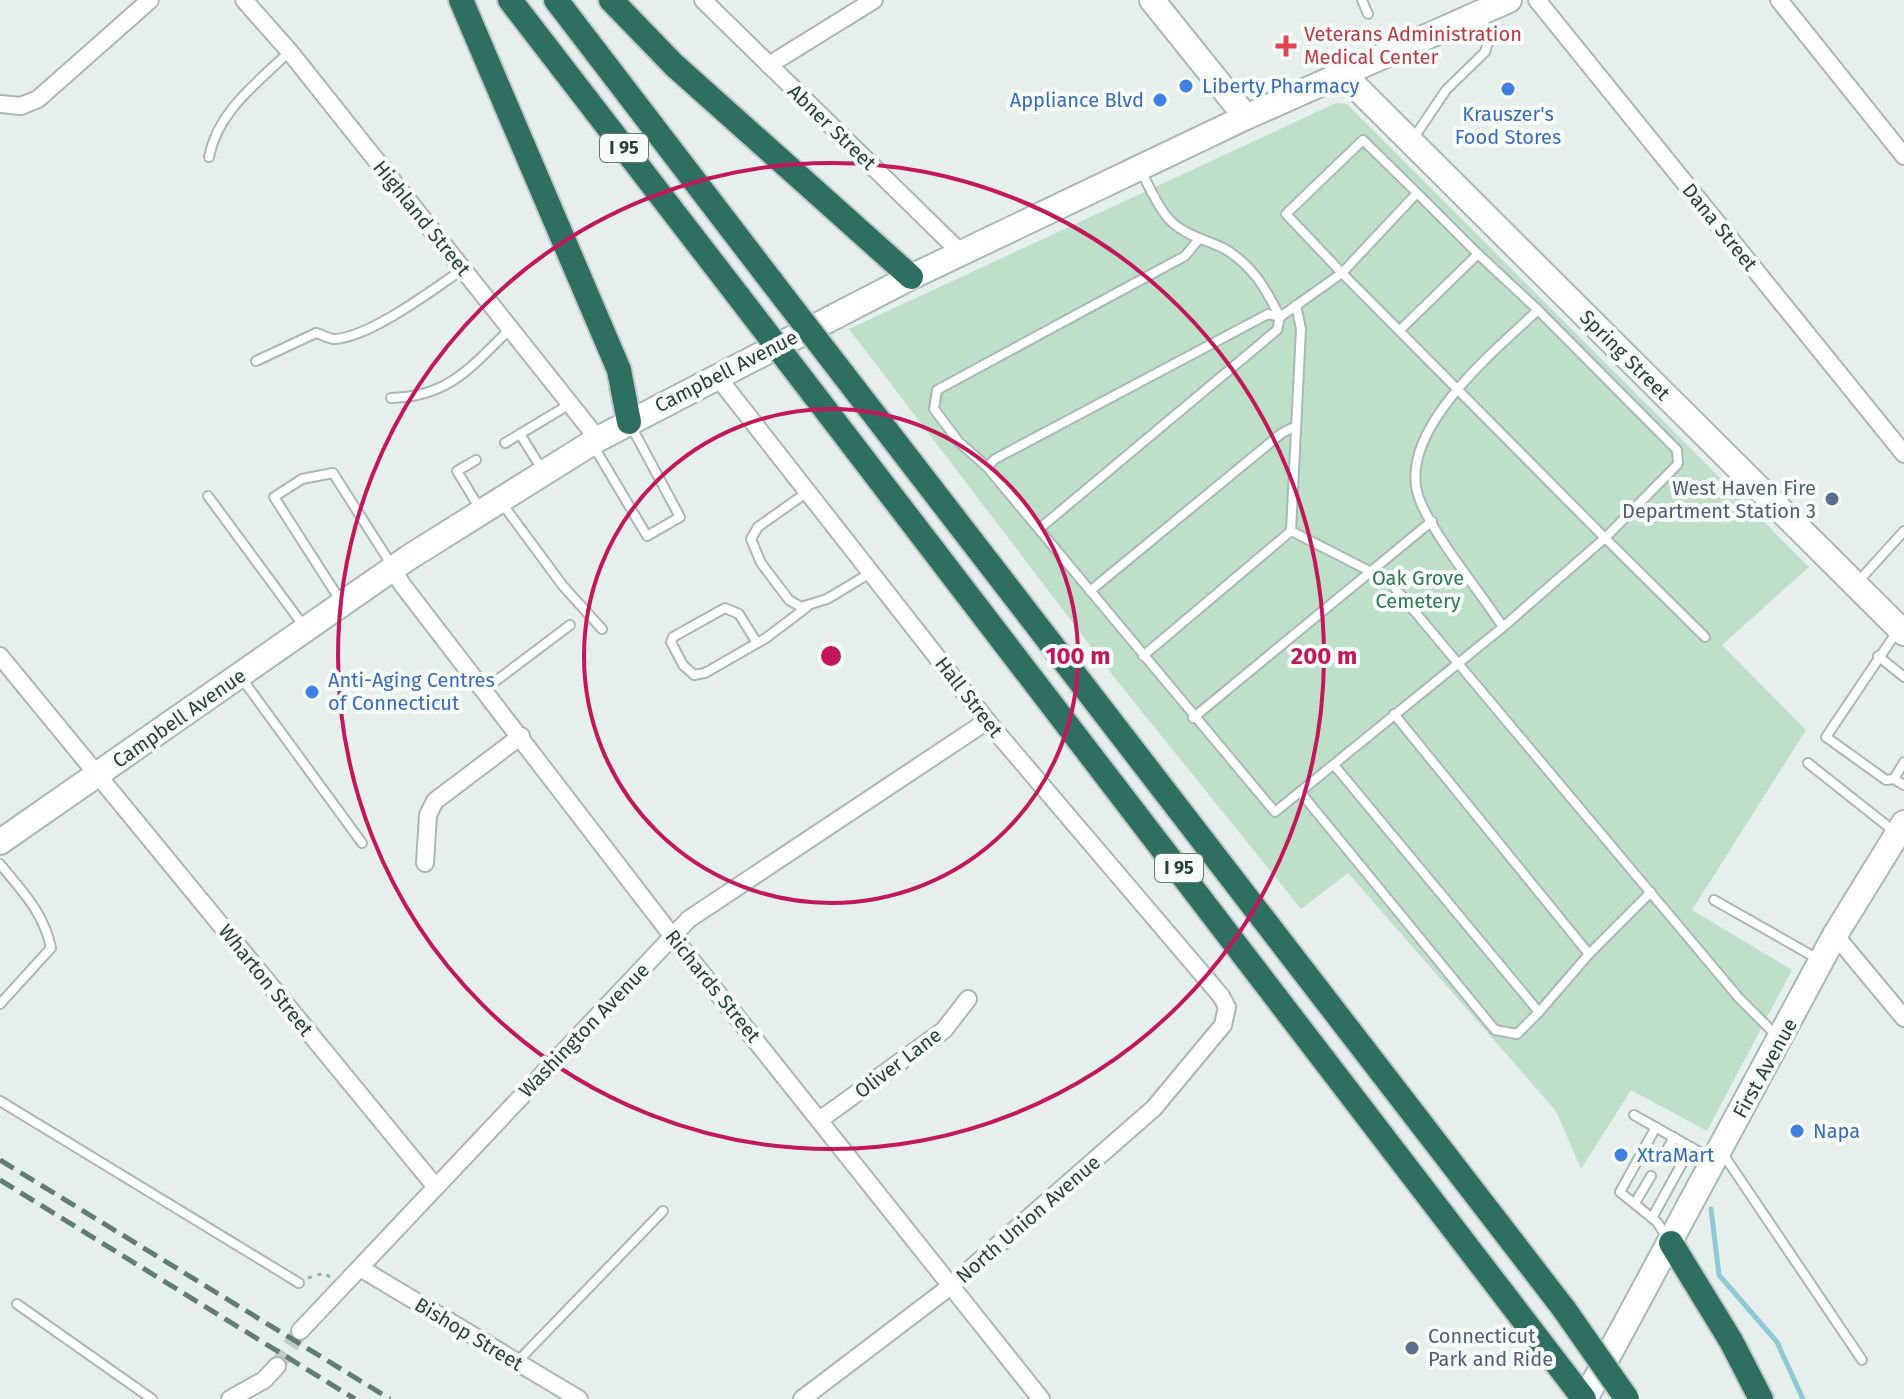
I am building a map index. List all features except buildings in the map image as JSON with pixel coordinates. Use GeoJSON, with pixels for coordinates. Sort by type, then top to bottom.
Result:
{"type":"FeatureCollection","features":[{"type":"Feature","properties":{"kind":"highway"},"geometry":{"type":"LineString","coordinates":[[461,0],[619,370],[629,422]]}},
{"type":"Feature","properties":{"kind":"highway","name":"I 95"},"geometry":{"type":"LineString","coordinates":[[510,0],[1584,1399]]}},
{"type":"Feature","properties":{"kind":"highway","name":"I 95"},"geometry":{"type":"LineString","coordinates":[[556,0],[1564,1309],[1627,1399]]}},
{"type":"Feature","properties":{"kind":"highway"},"geometry":{"type":"LineString","coordinates":[[611,0],[674,65],[911,277]]}},
{"type":"Feature","properties":{"kind":"highway"},"geometry":{"type":"LineString","coordinates":[[1671,1243],[1731,1341],[1761,1399]]}},
{"type":"Feature","properties":{"kind":"main road"},"geometry":{"type":"LineString","coordinates":[[1152,0],[1246,117]]}},
{"type":"Feature","properties":{"kind":"main road","name":"Campbell Avenue"},"geometry":{"type":"LineString","coordinates":[[0,842],[393,568],[490,504],[629,422],[911,277],[1246,117],[1345,76],[1509,0]]}},
{"type":"Feature","properties":{"kind":"main road","name":"Spring Street"},"geometry":{"type":"LineString","coordinates":[[1345,76],[1902,631]]}},
{"type":"Feature","properties":{"kind":"main road","name":"First Avenue"},"geometry":{"type":"LineString","coordinates":[[1584,1399],[1835,935],[1901,828]]}},
{"type":"Feature","properties":{"kind":"street"},"geometry":{"type":"LineString","coordinates":[[0,104],[21,106],[38,99],[150,0]]}},
{"type":"Feature","properties":{"kind":"street","name":"Highland Street"},"geometry":{"type":"LineString","coordinates":[[244,0],[290,52],[463,269],[570,404],[595,441]]}},
{"type":"Feature","properties":{"kind":"street","name":"Abner Street"},"geometry":{"type":"LineString","coordinates":[[703,0],[962,254]]}},
{"type":"Feature","properties":{"kind":"street"},"geometry":{"type":"LineString","coordinates":[[769,65],[874,0]]}},
{"type":"Feature","properties":{"kind":"street","name":"Dana Street"},"geometry":{"type":"LineString","coordinates":[[1537,0],[1897,435],[1904,454]]}},
{"type":"Feature","properties":{"kind":"street"},"geometry":{"type":"LineString","coordinates":[[1779,0],[1904,156]]}},
{"type":"Feature","properties":{"kind":"street","name":"Hall Street"},"geometry":{"type":"LineString","coordinates":[[716,375],[806,493],[873,571],[987,721],[1221,996],[1227,1012]]}},
{"type":"Feature","properties":{"kind":"street","name":"Richards Street"},"geometry":{"type":"LineString","coordinates":[[393,568],[401,583],[673,937],[1041,1399]]}},
{"type":"Feature","properties":{"kind":"street","name":"Wharton Street"},"geometry":{"type":"LineString","coordinates":[[0,656],[435,1186]]}},
{"type":"Feature","properties":{"kind":"street","name":"Washington Avenue"},"geometry":{"type":"LineString","coordinates":[[300,1331],[689,919],[987,721]]}},
{"type":"Feature","properties":{"kind":"street"},"geometry":{"type":"LineString","coordinates":[[425,863],[428,815],[435,801],[521,736]]}},
{"type":"Feature","properties":{"kind":"street"},"geometry":{"type":"LineString","coordinates":[[1835,935],[1904,1018]]}},
{"type":"Feature","properties":{"kind":"street","name":"Oliver Lane"},"geometry":{"type":"LineString","coordinates":[[821,1119],[944,1030],[968,999]]}},
{"type":"Feature","properties":{"kind":"street","name":"North Union Avenue"},"geometry":{"type":"LineString","coordinates":[[802,1399],[952,1285],[1154,1108],[1223,1025],[1227,1012]]}},
{"type":"Feature","properties":{"kind":"street","name":"Bishop Street"},"geometry":{"type":"LineString","coordinates":[[360,1268],[579,1399]]}},
{"type":"Feature","properties":{"kind":"street"},"geometry":{"type":"LineString","coordinates":[[233,1398],[264,1380],[277,1366]]}},
{"type":"Feature","properties":{"kind":"lane"},"geometry":{"type":"LineString","coordinates":[[1362,0],[1368,14]]}},
{"type":"Feature","properties":{"kind":"lane"},"geometry":{"type":"LineString","coordinates":[[1411,142],[1446,90],[1485,52],[1489,39],[1480,13]]}},
{"type":"Feature","properties":{"kind":"lane"},"geometry":{"type":"LineString","coordinates":[[209,157],[213,134],[234,105],[290,52]]}},
{"type":"Feature","properties":{"kind":"lane"},"geometry":{"type":"LineString","coordinates":[[1199,239],[1185,256],[937,390],[934,409],[959,442],[987,467],[1193,718],[1275,812],[1503,627],[1605,538],[1678,464],[1679,458],[1677,450],[1538,310],[1363,140],[1286,214],[1342,273],[1605,538],[1705,637]]}},
{"type":"Feature","properties":{"kind":"lane"},"geometry":{"type":"LineString","coordinates":[[1139,170],[1168,217],[1199,239],[1224,249],[1261,280],[1280,317]]}},
{"type":"Feature","properties":{"kind":"lane"},"geometry":{"type":"LineString","coordinates":[[1039,529],[1277,330],[1280,317],[1342,273],[1417,193]]}},
{"type":"Feature","properties":{"kind":"lane"},"geometry":{"type":"LineString","coordinates":[[1400,330],[1478,254]]}},
{"type":"Feature","properties":{"kind":"lane"},"geometry":{"type":"LineString","coordinates":[[256,361],[316,333],[334,339],[371,326],[406,309],[463,269]]}},
{"type":"Feature","properties":{"kind":"lane"},"geometry":{"type":"LineString","coordinates":[[1143,656],[1291,531],[1301,329],[1296,305]]}},
{"type":"Feature","properties":{"kind":"lane"},"geometry":{"type":"LineString","coordinates":[[1503,627],[1432,521],[1419,498],[1416,481],[1433,422],[1457,388],[1538,310]]}},
{"type":"Feature","properties":{"kind":"lane"},"geometry":{"type":"LineString","coordinates":[[987,467],[995,459],[1268,314],[1280,317]]}},
{"type":"Feature","properties":{"kind":"lane"},"geometry":{"type":"LineString","coordinates":[[391,398],[422,397],[464,374],[510,329]]}},
{"type":"Feature","properties":{"kind":"lane"},"geometry":{"type":"LineString","coordinates":[[505,443],[570,404]]}},
{"type":"Feature","properties":{"kind":"lane"},"geometry":{"type":"LineString","coordinates":[[595,441],[647,536],[680,517],[629,422]]}},
{"type":"Feature","properties":{"kind":"lane"},"geometry":{"type":"LineString","coordinates":[[1090,591],[1282,433],[1294,427]]}},
{"type":"Feature","properties":{"kind":"lane"},"geometry":{"type":"LineString","coordinates":[[520,434],[544,471]]}},
{"type":"Feature","properties":{"kind":"lane"},"geometry":{"type":"LineString","coordinates":[[476,460],[457,471],[602,629]]}},
{"type":"Feature","properties":{"kind":"lane"},"geometry":{"type":"LineString","coordinates":[[343,603],[274,497],[302,479],[333,473],[393,568]]}},
{"type":"Feature","properties":{"kind":"lane"},"geometry":{"type":"LineString","coordinates":[[806,493],[758,527],[751,539],[761,563],[789,600],[807,607]]}},
{"type":"Feature","properties":{"kind":"lane"},"geometry":{"type":"LineString","coordinates":[[208,496],[306,629]]}},
{"type":"Feature","properties":{"kind":"lane"},"geometry":{"type":"LineString","coordinates":[[1193,718],[1432,521]]}},
{"type":"Feature","properties":{"kind":"lane"},"geometry":{"type":"LineString","coordinates":[[1291,531],[1389,581],[1739,998],[1765,1027],[1781,1038]]}},
{"type":"Feature","properties":{"kind":"lane"},"geometry":{"type":"LineString","coordinates":[[1855,585],[1904,531]]}},
{"type":"Feature","properties":{"kind":"lane"},"geometry":{"type":"LineString","coordinates":[[757,643],[739,614],[725,608],[673,637],[671,642],[677,656],[694,675],[705,673],[757,643],[807,607],[827,599],[873,571]]}},
{"type":"Feature","properties":{"kind":"lane"},"geometry":{"type":"LineString","coordinates":[[485,689],[570,625]]}},
{"type":"Feature","properties":{"kind":"lane"},"geometry":{"type":"LineString","coordinates":[[1902,631],[1878,656],[1826,737],[1886,780],[1894,779],[1904,785]]}},
{"type":"Feature","properties":{"kind":"lane"},"geometry":{"type":"LineString","coordinates":[[1878,656],[1904,677]]}},
{"type":"Feature","properties":{"kind":"lane"},"geometry":{"type":"LineString","coordinates":[[239,676],[362,843]]}},
{"type":"Feature","properties":{"kind":"lane"},"geometry":{"type":"LineString","coordinates":[[1394,714],[1589,954]]}},
{"type":"Feature","properties":{"kind":"lane"},"geometry":{"type":"LineString","coordinates":[[1894,779],[1904,762]]}},
{"type":"Feature","properties":{"kind":"lane"},"geometry":{"type":"LineString","coordinates":[[1808,763],[1901,828]]}},
{"type":"Feature","properties":{"kind":"lane"},"geometry":{"type":"LineString","coordinates":[[1334,765],[1539,1012]]}},
{"type":"Feature","properties":{"kind":"lane"},"geometry":{"type":"LineString","coordinates":[[1301,793],[1495,1030],[1517,1034],[1589,954],[1651,892]]}},
{"type":"Feature","properties":{"kind":"lane"},"geometry":{"type":"LineString","coordinates":[[0,864],[37,909],[47,926],[51,948],[0,1004]]}},
{"type":"Feature","properties":{"kind":"lane"},"geometry":{"type":"LineString","coordinates":[[1714,900],[1822,961]]}},
{"type":"Feature","properties":{"kind":"lane"},"geometry":{"type":"LineString","coordinates":[[0,1101],[299,1283]]}},
{"type":"Feature","properties":{"kind":"lane"},"geometry":{"type":"LineString","coordinates":[[1634,1115],[1691,1147],[1717,1155],[1862,1360]]}},
{"type":"Feature","properties":{"kind":"lane"},"geometry":{"type":"LineString","coordinates":[[1656,1127],[1620,1192],[1652,1218],[1671,1243]]}},
{"type":"Feature","properties":{"kind":"lane"},"geometry":{"type":"LineString","coordinates":[[1663,1157],[1674,1137]]}},
{"type":"Feature","properties":{"kind":"lane"},"geometry":{"type":"LineString","coordinates":[[1652,1218],[1691,1147]]}},
{"type":"Feature","properties":{"kind":"lane"},"geometry":{"type":"LineString","coordinates":[[1635,1203],[1651,1176]]}},
{"type":"Feature","properties":{"kind":"lane"},"geometry":{"type":"LineString","coordinates":[[517,1362],[663,1211]]}},
{"type":"Feature","properties":{"kind":"lane"},"geometry":{"type":"LineString","coordinates":[[17,1304],[152,1399]]}},
{"type":"Feature","properties":{"kind":"path"},"geometry":{"type":"LineString","coordinates":[[299,1283],[324,1273],[342,1287]]}},
{"type":"Feature","properties":{"kind":"green space","name":"Oak Grove Cemetery"},"geometry":{"type":"Polygon","coordinates":[[[1336,103],[1347,104],[1809,567],[1722,645],[1806,730],[1692,910],[1792,970],[1707,1131],[1631,1090],[1581,1169],[1556,1111],[1348,873],[1301,909],[1118,682],[849,329],[1336,103]]]}},
{"type":"Feature","properties":{"kind":"waterway"},"geometry":{"type":"LineString","coordinates":[[1711,1209],[1719,1275],[1777,1342],[1803,1399]]}},
{"type":"Feature","properties":{"kind":"tunnel"},"geometry":{"type":"LineString","coordinates":[[277,1366],[300,1331]]}},
{"type":"Feature","properties":{"kind":"railway"},"geometry":{"type":"LineString","coordinates":[[0,1160],[390,1399]]}},
{"type":"Feature","properties":{"kind":"railway"},"geometry":{"type":"LineString","coordinates":[[0,1180],[355,1399]]}},
{"type":"Feature","properties":{"kind":"place","name":"Veterans Administration Medical Center"},"geometry":{"type":"Point","coordinates":[1286,46]}},
{"type":"Feature","properties":{"kind":"place","name":"Liberty Pharmacy"},"geometry":{"type":"Point","coordinates":[1186,86]}},
{"type":"Feature","properties":{"kind":"place","name":"Krauszer's Food Stores"},"geometry":{"type":"Point","coordinates":[1508,89]}},
{"type":"Feature","properties":{"kind":"place","name":"Appliance Blvd"},"geometry":{"type":"Point","coordinates":[1160,100]}},
{"type":"Feature","properties":{"kind":"place","name":"West Haven Fire Department Station 3"},"geometry":{"type":"Point","coordinates":[1832,499]}},
{"type":"Feature","properties":{"kind":"place","name":"Anti-Aging Centres of Connecticut"},"geometry":{"type":"Point","coordinates":[312,692]}},
{"type":"Feature","properties":{"kind":"place","name":"Napa"},"geometry":{"type":"Point","coordinates":[1797,1131]}},
{"type":"Feature","properties":{"kind":"place","name":"XtraMart"},"geometry":{"type":"Point","coordinates":[1621,1155]}},
{"type":"Feature","properties":{"kind":"place","name":"Connecticut Park and Ride"},"geometry":{"type":"Point","coordinates":[1412,1348]}}]}
